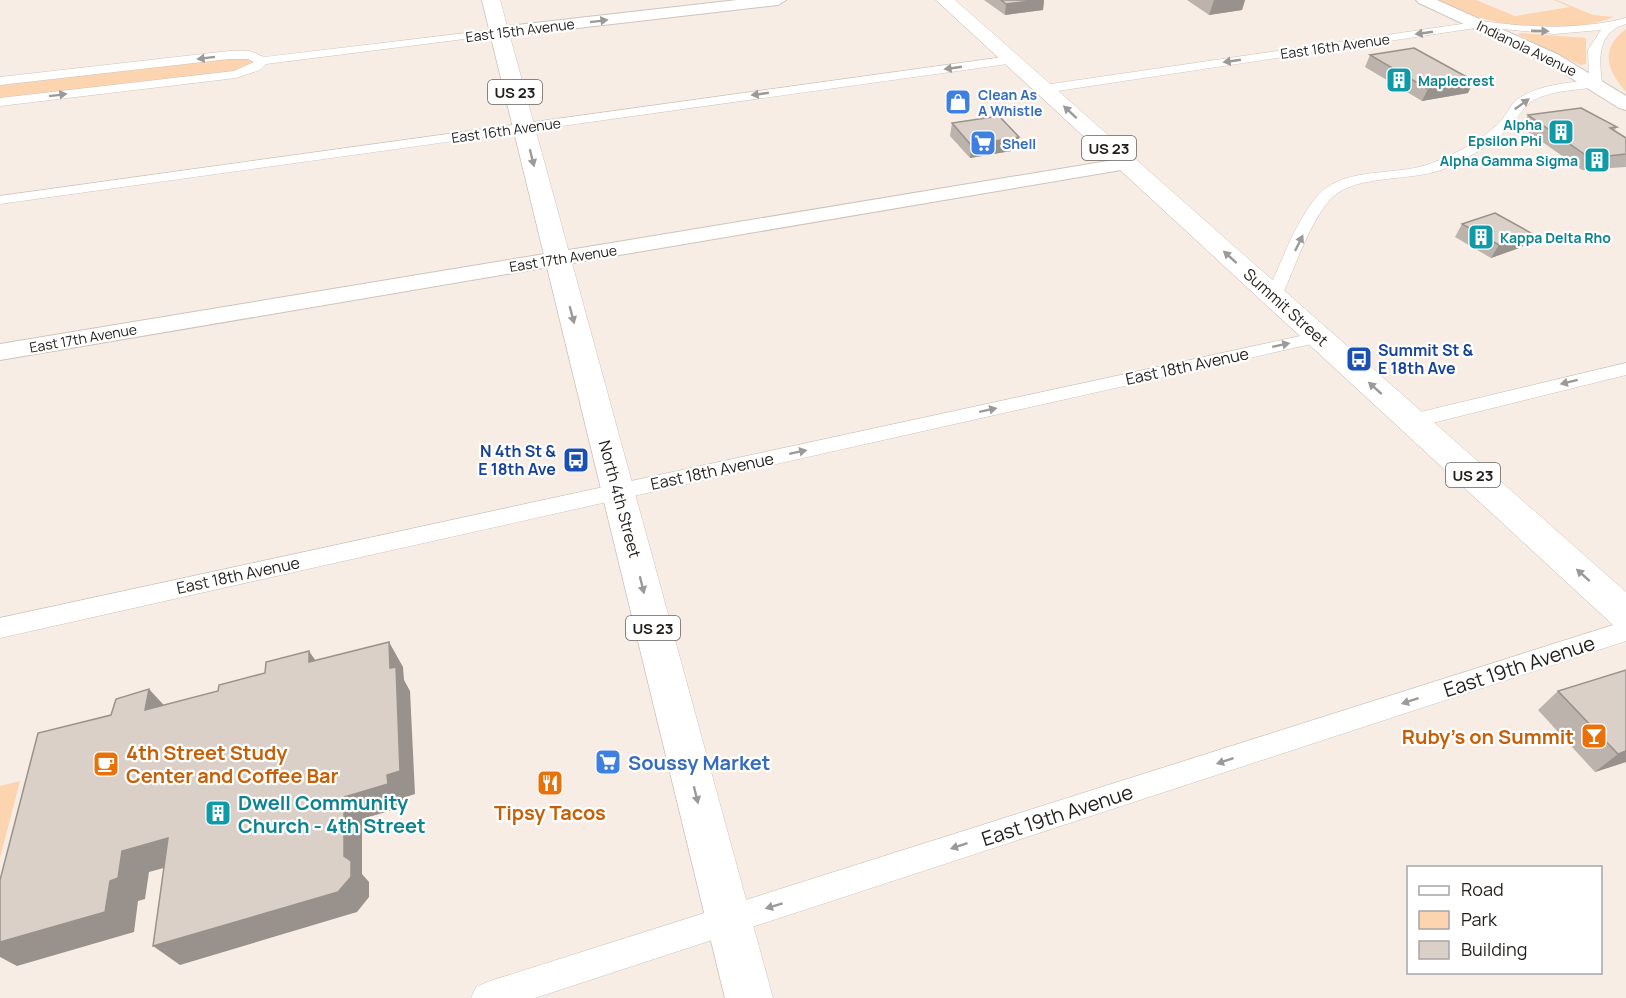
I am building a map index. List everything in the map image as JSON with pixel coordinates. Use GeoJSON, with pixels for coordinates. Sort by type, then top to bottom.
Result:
{"type":"FeatureCollection","features":[{"type":"Feature","properties":{"kind":"main road","name":"North 4th Street"},"geometry":{"type":"LineString","coordinates":[[491,0],[748,998]]}},
{"type":"Feature","properties":{"kind":"main road","name":"Summit Street"},"geometry":{"type":"LineString","coordinates":[[945,0],[1626,614]]}},
{"type":"Feature","properties":{"kind":"street","name":"East 15th Avenue"},"geometry":{"type":"LineString","coordinates":[[0,102],[228,75],[245,71],[262,61],[778,0]]}},
{"type":"Feature","properties":{"kind":"street","name":"Indianola Avenue"},"geometry":{"type":"LineString","coordinates":[[1424,0],[1482,24],[1563,63],[1626,104]]}},
{"type":"Feature","properties":{"kind":"street","name":"East 16th Avenue"},"geometry":{"type":"LineString","coordinates":[[1044,89],[1482,24],[1518,30],[1556,32],[1589,29],[1620,22]]}},
{"type":"Feature","properties":{"kind":"street"},"geometry":{"type":"LineString","coordinates":[[1274,296],[1315,212],[1329,193],[1355,182],[1416,172],[1437,166],[1503,127],[1514,108],[1523,101],[1551,89],[1596,83],[1593,51],[1595,44],[1598,37],[1620,22]]}},
{"type":"Feature","properties":{"kind":"street","name":"East 15th Avenue"},"geometry":{"type":"LineString","coordinates":[[0,81],[229,55],[250,55],[262,61]]}},
{"type":"Feature","properties":{"kind":"street","name":"East 16th Avenue"},"geometry":{"type":"LineString","coordinates":[[0,200],[1011,60]]}},
{"type":"Feature","properties":{"kind":"street","name":"East 17th Avenue"},"geometry":{"type":"LineString","coordinates":[[0,352],[1126,164]]}},
{"type":"Feature","properties":{"kind":"street","name":"East 18th Avenue"},"geometry":{"type":"LineString","coordinates":[[0,628],[1319,337]]}},
{"type":"Feature","properties":{"kind":"street"},"geometry":{"type":"LineString","coordinates":[[1412,421],[1626,369]]}},
{"type":"Feature","properties":{"kind":"street","name":"East 19th Avenue"},"geometry":{"type":"LineString","coordinates":[[487,998],[1626,631]]}},
{"type":"Feature","properties":{"kind":"green space"},"geometry":{"type":"Polygon","coordinates":[[[1438,0],[1476,0],[1515,16],[1570,7],[1554,0],[1557,0],[1593,15],[1614,17],[1572,27],[1524,26],[1478,17],[1438,0]]]}},
{"type":"Feature","properties":{"kind":"green space"},"geometry":{"type":"Polygon","coordinates":[[[1626,29],[1626,92],[1614,76],[1609,52],[1617,37],[1626,29]]]}},
{"type":"Feature","properties":{"kind":"green space"},"geometry":{"type":"Polygon","coordinates":[[[1517,34],[1586,38],[1586,64],[1580,65],[1517,34]]]}},
{"type":"Feature","properties":{"kind":"green space"},"geometry":{"type":"Polygon","coordinates":[[[229,55],[262,61],[245,71],[0,102],[0,81],[229,55]]]}},
{"type":"Feature","properties":{"kind":"green space"},"geometry":{"type":"Polygon","coordinates":[[[20,781],[0,858],[0,786],[20,781]]]}},
{"type":"Feature","properties":{"kind":"building"},"geometry":{"type":"Polygon","coordinates":[[[1001,0],[1038,0],[1006,4],[1001,0]]]}},
{"type":"Feature","properties":{"kind":"building"},"geometry":{"type":"Polygon","coordinates":[[[1414,48],[1474,81],[1428,89],[1370,55],[1414,48]]]}},
{"type":"Feature","properties":{"kind":"building"},"geometry":{"type":"Polygon","coordinates":[[[1581,108],[1617,127],[1610,128],[1626,138],[1626,154],[1590,158],[1528,115],[1581,108]]]}},
{"type":"Feature","properties":{"kind":"building"},"geometry":{"type":"Polygon","coordinates":[[[999,116],[1019,137],[971,145],[952,123],[999,116]]]}},
{"type":"Feature","properties":{"kind":"building"},"geometry":{"type":"Polygon","coordinates":[[[1495,213],[1531,233],[1499,245],[1462,224],[1495,213]]]}},
{"type":"Feature","properties":{"kind":"building","name":"Dwell Community Church - 4th Street"},"geometry":{"type":"Polygon","coordinates":[[[389,642],[390,668],[396,667],[400,771],[387,775],[388,784],[344,797],[344,856],[351,861],[351,877],[338,892],[153,946],[168,838],[122,851],[118,878],[110,881],[105,912],[0,942],[0,880],[38,733],[111,715],[116,699],[149,689],[145,710],[218,691],[219,685],[265,673],[266,662],[309,651],[309,662],[389,642]]]}},
{"type":"Feature","properties":{"kind":"building"},"geometry":{"type":"Polygon","coordinates":[[[1626,670],[1626,751],[1618,754],[1558,691],[1626,670]]]}},
{"type":"Feature","properties":{"kind":"place","name":"Maplecrest"},"geometry":{"type":"Point","coordinates":[1399,80]}},
{"type":"Feature","properties":{"kind":"place","name":"Clean As A Whistle"},"geometry":{"type":"Point","coordinates":[958,102]}},
{"type":"Feature","properties":{"kind":"place","name":"Alpha Epsilon Phi"},"geometry":{"type":"Point","coordinates":[1561,132]}},
{"type":"Feature","properties":{"kind":"place","name":"Shell"},"geometry":{"type":"Point","coordinates":[983,143]}},
{"type":"Feature","properties":{"kind":"place","name":"Alpha Gamma Sigma"},"geometry":{"type":"Point","coordinates":[1597,160]}},
{"type":"Feature","properties":{"kind":"place","name":"Kappa Delta Rho"},"geometry":{"type":"Point","coordinates":[1481,237]}},
{"type":"Feature","properties":{"kind":"place","name":"Summit St & E 18th Ave"},"geometry":{"type":"Point","coordinates":[1359,359]}},
{"type":"Feature","properties":{"kind":"place","name":"N 4th St & E 18th Ave"},"geometry":{"type":"Point","coordinates":[576,460]}},
{"type":"Feature","properties":{"kind":"place","name":"Ruby's on Summit"},"geometry":{"type":"Point","coordinates":[1594,736]}},
{"type":"Feature","properties":{"kind":"place","name":"Soussy Market"},"geometry":{"type":"Point","coordinates":[608,762]}},
{"type":"Feature","properties":{"kind":"place","name":"4th Street Study Center and Coffee Bar"},"geometry":{"type":"Point","coordinates":[106,764]}},
{"type":"Feature","properties":{"kind":"place","name":"Tipsy Tacos"},"geometry":{"type":"Point","coordinates":[550,783]}},
{"type":"Feature","properties":{"kind":"place","name":"Dwell Community Church - 4th Street"},"geometry":{"type":"Point","coordinates":[218,813]}}]}
